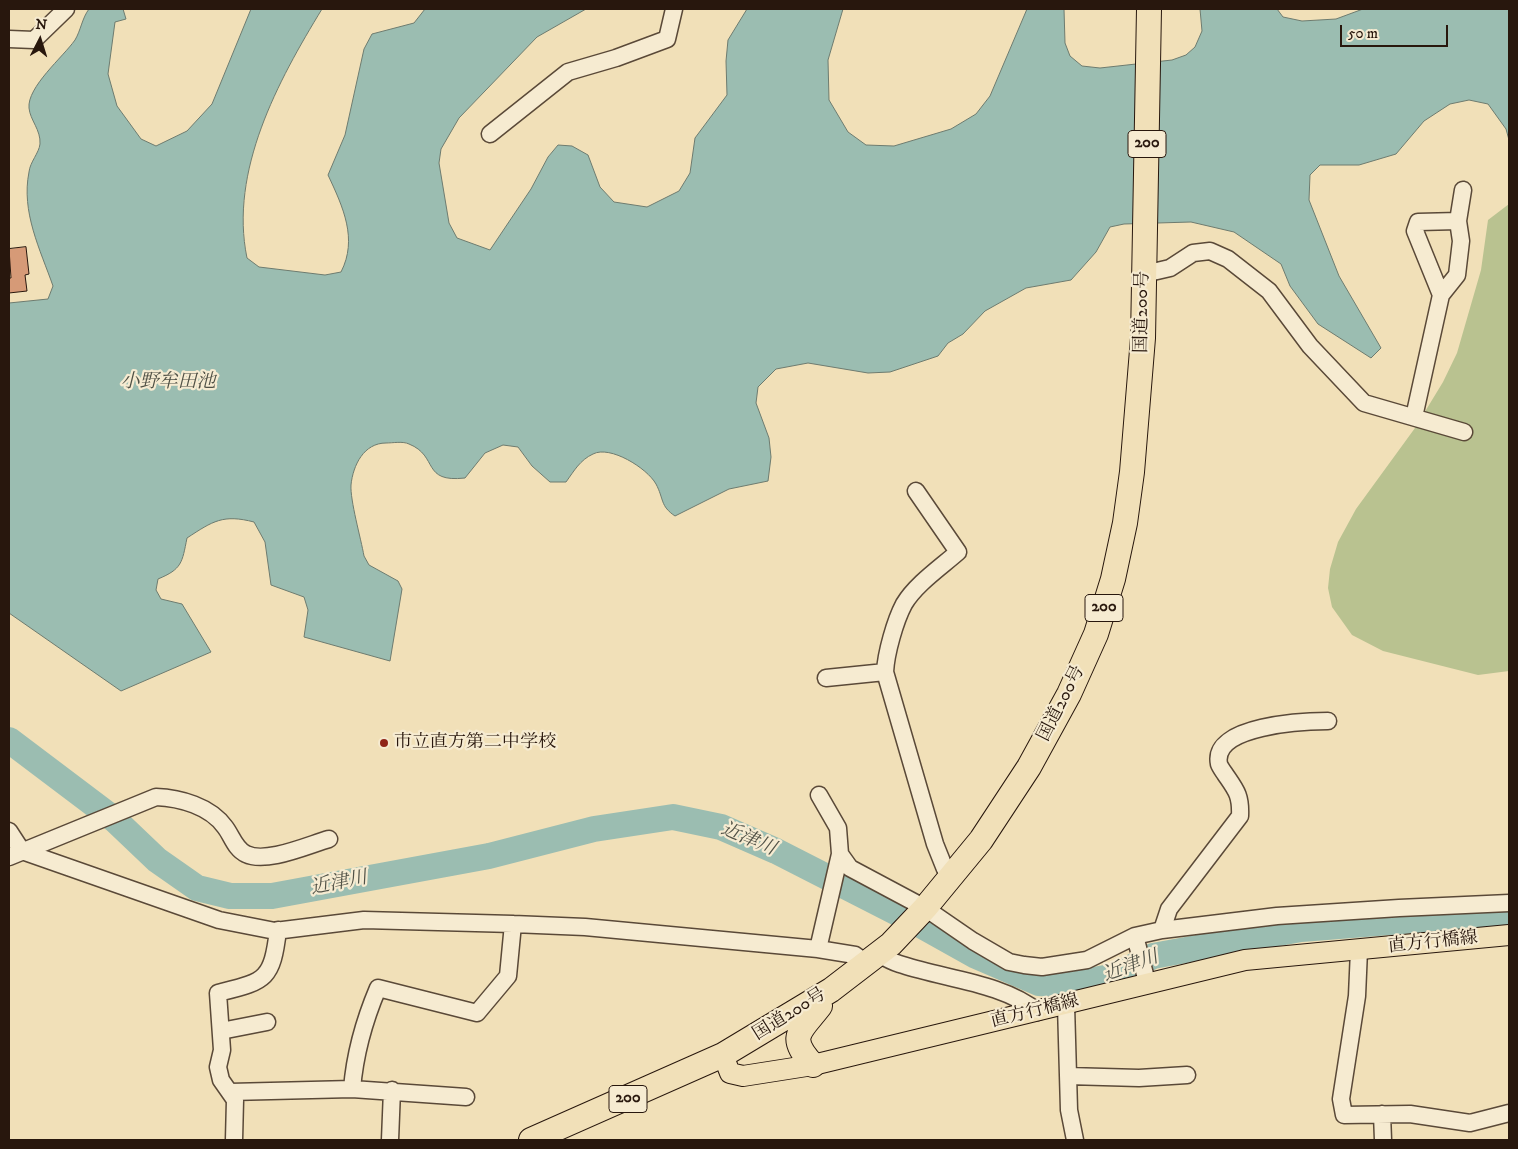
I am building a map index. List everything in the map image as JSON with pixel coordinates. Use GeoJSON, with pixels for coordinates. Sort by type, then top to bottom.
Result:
{"type":"FeatureCollection","features":[{"type":"Feature","properties":{"kind":"highway","name":"国道200号"},"geometry":{"type":"LineString","coordinates":[[531,1140],[723,1055],[831,990],[878,953],[925,908],[981,840],[1029,767],[1069,694],[1096,634],[1113,579],[1126,523],[1139,412],[1149,19]]}},
{"type":"Feature","properties":{"kind":"highway"},"geometry":{"type":"LineString","coordinates":[[813,1065],[801,1052],[798,1040],[800,1028],[831,990]]}},
{"type":"Feature","properties":{"kind":"main road","name":"直方行橋線"},"geometry":{"type":"LineString","coordinates":[[723,1055],[730,1072],[743,1076],[813,1065],[1038,1012],[1066,1005],[1145,977],[1245,960],[1509,935]]}},
{"type":"Feature","properties":{"kind":"street"},"geometry":{"type":"LineString","coordinates":[[9,39],[34,40],[66,9]]}},
{"type":"Feature","properties":{"kind":"street"},"geometry":{"type":"LineString","coordinates":[[490,134],[568,72],[616,58],[666,39],[674,9]]}},
{"type":"Feature","properties":{"kind":"street"},"geometry":{"type":"LineString","coordinates":[[1414,417],[1441,295],[1457,275],[1461,241],[1458,221],[1463,190]]}},
{"type":"Feature","properties":{"kind":"street"},"geometry":{"type":"LineString","coordinates":[[1441,295],[1415,231],[1418,222],[1458,221]]}},
{"type":"Feature","properties":{"kind":"street"},"geometry":{"type":"LineString","coordinates":[[1144,267],[1170,268],[1192,253],[1210,251],[1228,259],[1269,291],[1310,346],[1364,403],[1464,432]]}},
{"type":"Feature","properties":{"kind":"street"},"geometry":{"type":"LineString","coordinates":[[916,491],[958,552],[918,588],[904,604],[886,658],[884,672],[935,844],[945,869],[954,873]]}},
{"type":"Feature","properties":{"kind":"street"},"geometry":{"type":"LineString","coordinates":[[826,678],[884,672]]}},
{"type":"Feature","properties":{"kind":"street"},"geometry":{"type":"LineString","coordinates":[[1162,930],[1169,909],[1240,816],[1241,798],[1219,764],[1220,752],[1228,743],[1241,735],[1263,726],[1328,721]]}},
{"type":"Feature","properties":{"kind":"street"},"geometry":{"type":"LineString","coordinates":[[818,795],[838,828],[838,860],[818,948]]}},
{"type":"Feature","properties":{"kind":"street"},"geometry":{"type":"LineString","coordinates":[[16,854],[95,820],[156,797],[176,798],[200,806],[224,825],[238,848],[247,854],[275,855],[329,839]]}},
{"type":"Feature","properties":{"kind":"street"},"geometry":{"type":"LineString","coordinates":[[9,831],[16,854]]}},
{"type":"Feature","properties":{"kind":"street"},"geometry":{"type":"LineString","coordinates":[[16,854],[219,920],[278,930],[364,920],[513,924],[595,928],[818,948],[855,955],[878,953],[902,965],[953,976],[1024,1001],[1038,1012]]}},
{"type":"Feature","properties":{"kind":"street"},"geometry":{"type":"LineString","coordinates":[[838,860],[925,908],[972,942],[1009,962],[1042,967],[1087,960],[1162,930],[1277,916],[1509,903]]}},
{"type":"Feature","properties":{"kind":"street"},"geometry":{"type":"LineString","coordinates":[[352,1088],[354,1064],[364,1020],[378,988],[477,1013],[508,976],[513,924]]}},
{"type":"Feature","properties":{"kind":"street"},"geometry":{"type":"LineString","coordinates":[[234,1140],[235,1100],[221,1080],[218,1067],[222,1050],[218,993],[254,984],[265,975],[272,967],[278,930]]}},
{"type":"Feature","properties":{"kind":"street"},"geometry":{"type":"LineString","coordinates":[[1136,939],[1145,977]]}},
{"type":"Feature","properties":{"kind":"street"},"geometry":{"type":"LineString","coordinates":[[1359,950],[1357,996],[1341,1099],[1344,1115],[1410,1114],[1470,1123],[1509,1113]]}},
{"type":"Feature","properties":{"kind":"street"},"geometry":{"type":"LineString","coordinates":[[1066,1005],[1069,1110],[1075,1140]]}},
{"type":"Feature","properties":{"kind":"street"},"geometry":{"type":"LineString","coordinates":[[221,1031],[267,1022]]}},
{"type":"Feature","properties":{"kind":"street"},"geometry":{"type":"LineString","coordinates":[[1068,1076],[1139,1078],[1187,1075]]}},
{"type":"Feature","properties":{"kind":"street"},"geometry":{"type":"LineString","coordinates":[[230,1092],[352,1088],[466,1097]]}},
{"type":"Feature","properties":{"kind":"street"},"geometry":{"type":"LineString","coordinates":[[390,1140],[392,1090]]}},
{"type":"Feature","properties":{"kind":"street"},"geometry":{"type":"LineString","coordinates":[[1382,1114],[1383,1140]]}},
{"type":"Feature","properties":{"kind":"green space"},"geometry":{"type":"Polygon","coordinates":[[[1509,204],[1509,671],[1478,675],[1383,651],[1352,635],[1332,607],[1328,588],[1330,569],[1338,542],[1356,509],[1415,428],[1443,382],[1457,353],[1481,270],[1488,220],[1509,204]]]}},
{"type":"Feature","properties":{"kind":"water","name":"小野牟田池"},"geometry":{"type":"Polygon","coordinates":[[[89,9],[123,9],[126,19],[115,22],[108,74],[117,106],[141,139],[156,146],[187,131],[212,104],[251,9],[322,9],[289,66],[261,128],[251,160],[245,193],[243,225],[247,258],[259,267],[325,275],[341,272],[346,260],[348,235],[346,223],[339,199],[328,175],[345,135],[364,49],[372,34],[414,23],[425,9],[586,9],[537,37],[459,118],[441,149],[439,163],[449,223],[457,238],[490,250],[531,189],[548,157],[558,145],[572,146],[588,155],[600,187],[614,202],[647,207],[679,191],[690,173],[695,138],[727,95],[726,61],[728,40],[747,9],[843,9],[828,60],[829,100],[848,132],[866,145],[894,146],[951,129],[976,114],[990,96],[1027,9],[1064,9],[1065,43],[1070,56],[1082,66],[1100,68],[1172,60],[1186,55],[1195,47],[1202,31],[1200,9],[1277,9],[1283,17],[1302,21],[1336,19],[1363,9],[1509,9],[1509,140],[1506,129],[1488,104],[1469,100],[1450,104],[1424,121],[1396,154],[1359,165],[1320,165],[1310,175],[1309,200],[1339,276],[1381,348],[1371,358],[1318,324],[1290,286],[1281,264],[1234,232],[1191,222],[1124,224],[1110,227],[1096,252],[1071,280],[1026,288],[985,311],[963,334],[948,343],[938,356],[890,372],[868,373],[808,363],[776,369],[758,387],[756,403],[769,438],[771,457],[768,481],[729,489],[675,516],[667,509],[656,484],[645,471],[618,455],[600,452],[593,454],[584,459],[566,482],[550,482],[532,466],[518,447],[503,445],[485,453],[465,478],[451,478],[436,473],[424,455],[407,443],[378,444],[366,451],[357,463],[352,477],[351,492],[364,556],[369,565],[398,581],[402,589],[390,661],[304,637],[308,610],[304,597],[271,585],[265,542],[254,522],[226,519],[211,523],[187,538],[180,564],[172,572],[158,579],[156,590],[161,599],[182,604],[211,652],[121,691],[9,613],[9,303],[48,299],[53,286],[33,230],[28,201],[27,187],[30,168],[40,144],[39,134],[29,108],[30,100],[47,72],[75,40],[89,9]]]}},
{"type":"Feature","properties":{"kind":"building"},"geometry":{"type":"Polygon","coordinates":[[[26,247],[29,274],[25,275],[27,291],[9,293],[9,278],[11,278],[9,249],[26,247]]]}},
{"type":"Feature","properties":{"kind":"waterway","name":"近津川"},"geometry":{"type":"LineString","coordinates":[[9,740],[115,820],[157,860],[197,888],[230,896],[272,896],[489,856],[594,829],[673,817],[721,827],[776,851],[915,922],[974,955],[1039,983],[1069,985],[1115,976],[1153,956],[1301,929],[1441,918],[1475,918],[1509,913]]}},
{"type":"Feature","properties":{"kind":"place","name":"市立直方第二中学校"},"geometry":{"type":"Point","coordinates":[384,743]}}]}
